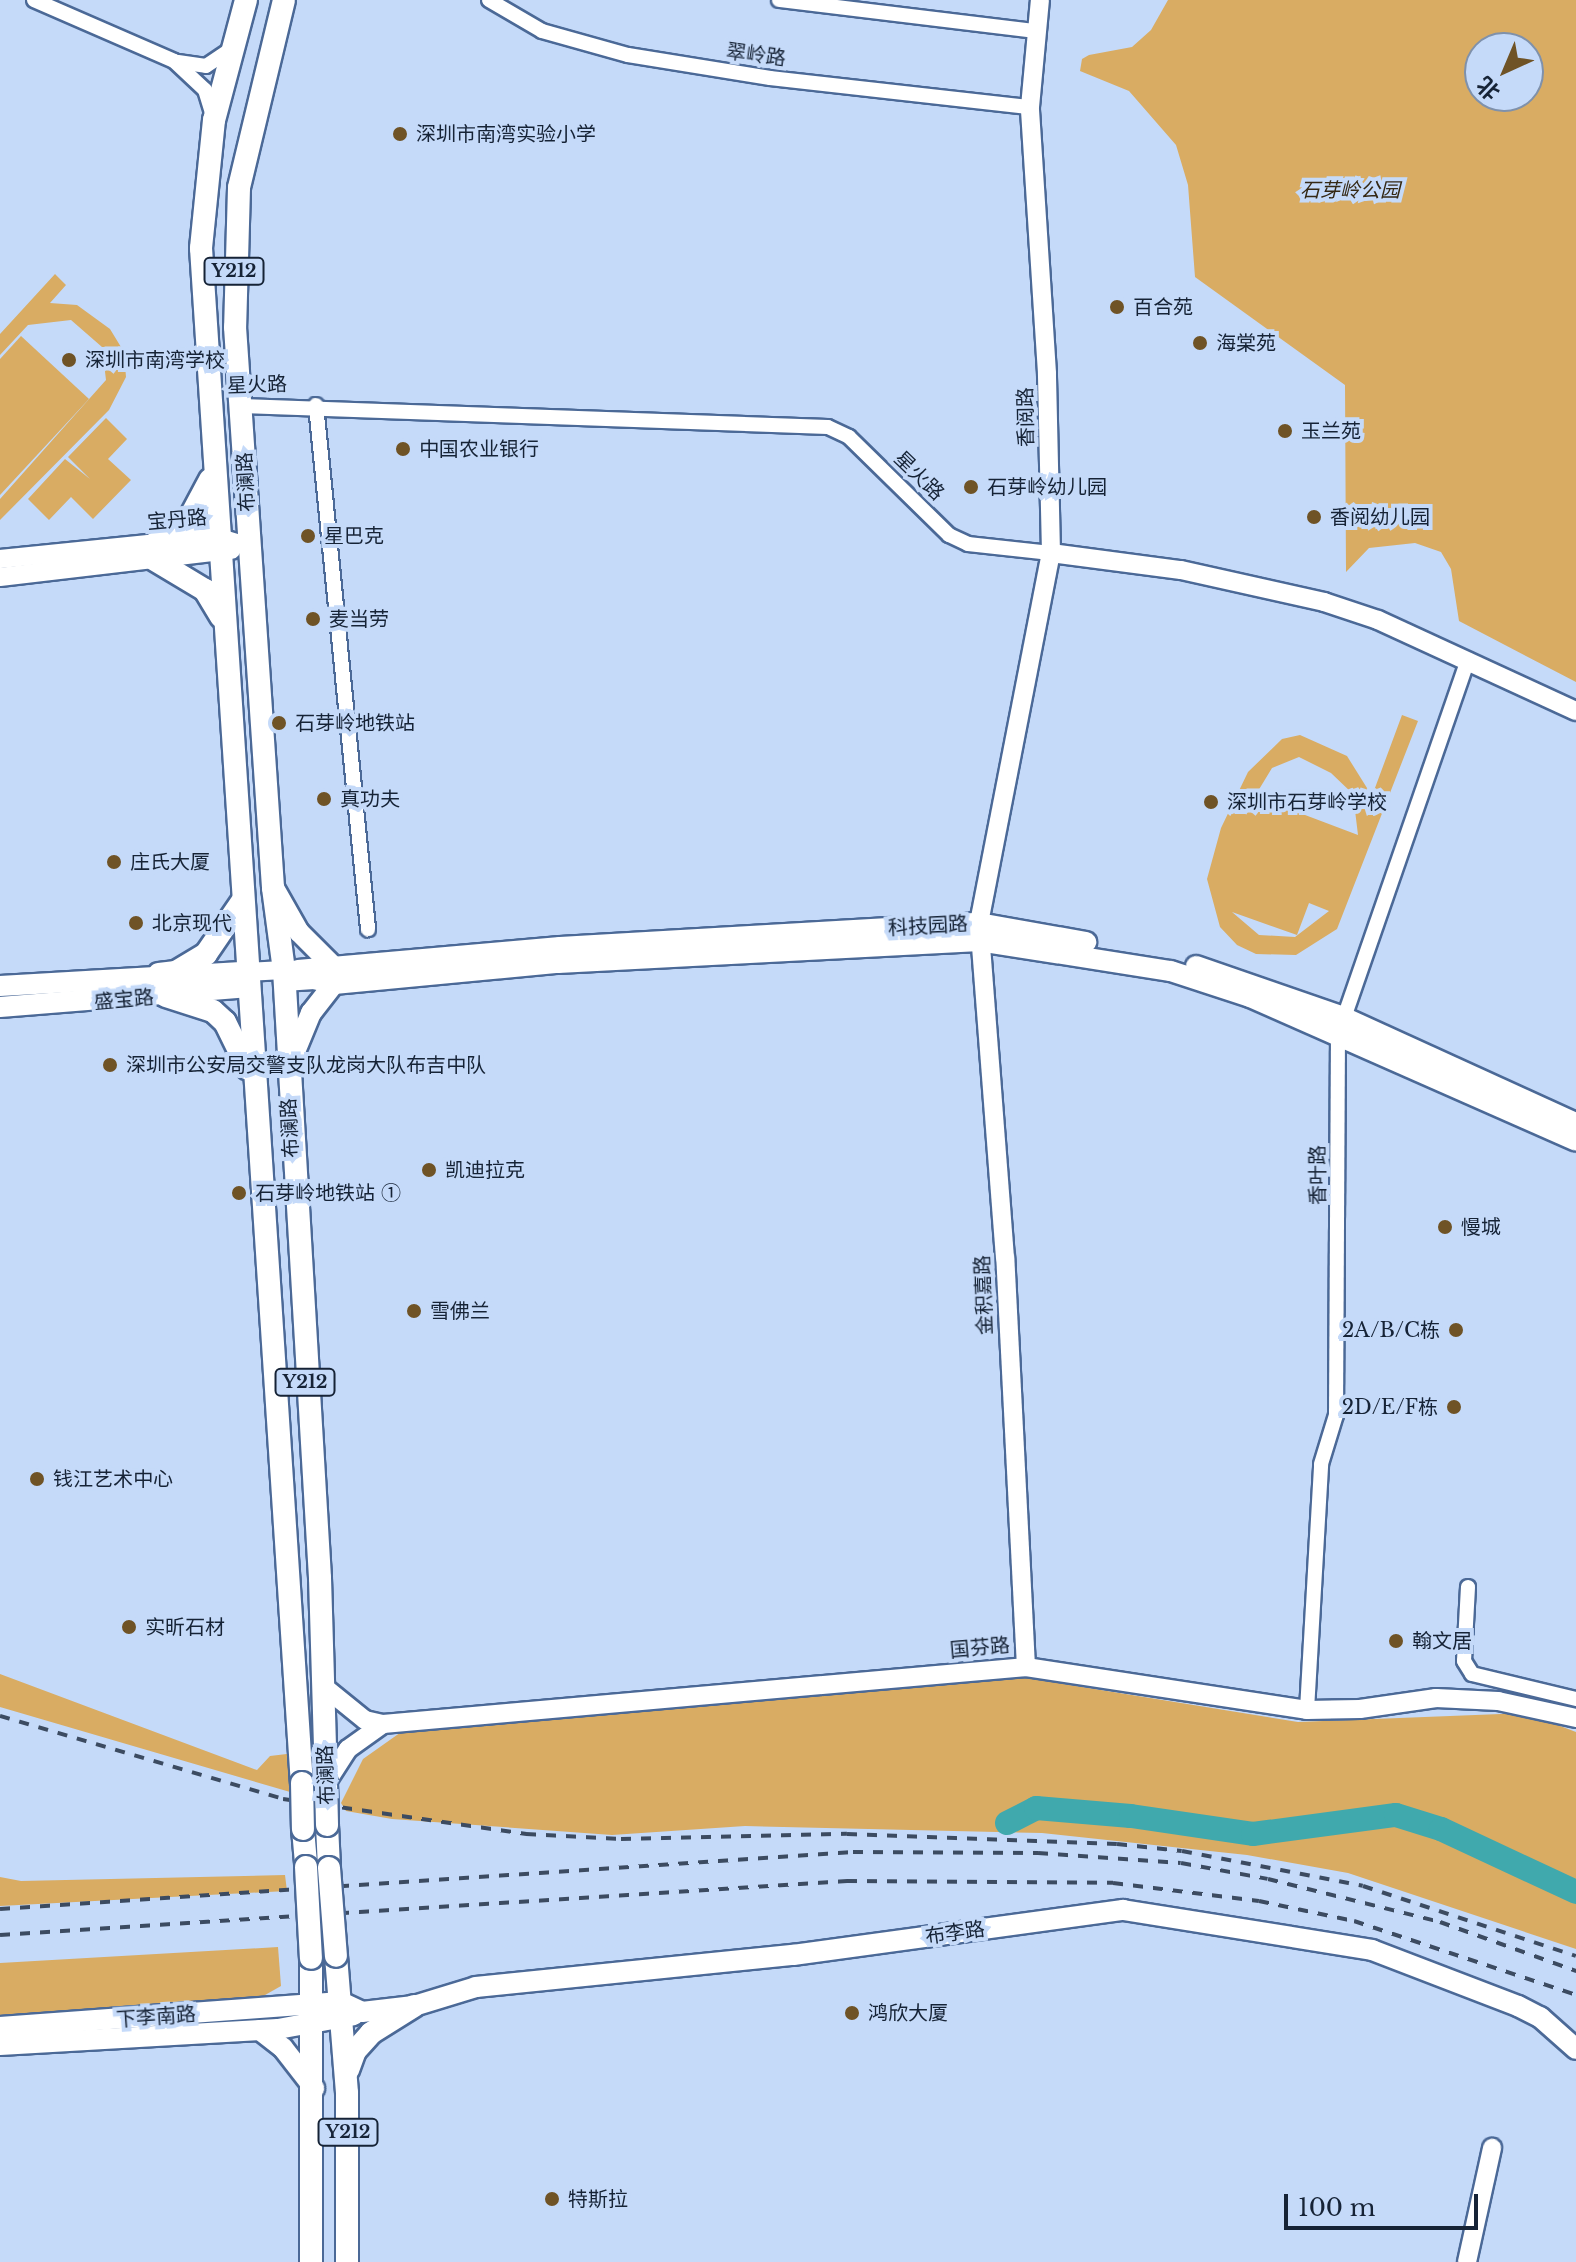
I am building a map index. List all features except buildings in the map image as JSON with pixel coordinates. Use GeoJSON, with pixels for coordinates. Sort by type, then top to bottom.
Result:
{"type":"FeatureCollection","features":[{"type":"Feature","properties":{"kind":"main road","name":"布澜路"},"geometry":{"type":"LineString","coordinates":[[246,0],[214,120],[201,248],[212,471],[257,1101],[262,1235],[302,1783],[313,2014],[311,2262]]}},
{"type":"Feature","properties":{"kind":"main road","name":"布澜路"},"geometry":{"type":"LineString","coordinates":[[284,0],[239,188],[235,327],[273,888],[284,976],[323,1686],[329,1868],[336,1956],[348,2011],[347,2262]]}},
{"type":"Feature","properties":{"kind":"main road"},"geometry":{"type":"LineString","coordinates":[[212,471],[199,508],[155,552],[205,590],[223,623]]}},
{"type":"Feature","properties":{"kind":"main road"},"geometry":{"type":"LineString","coordinates":[[254,1058],[287,1066],[298,1037],[333,974],[299,932],[273,888]]}},
{"type":"Feature","properties":{"kind":"main road"},"geometry":{"type":"LineString","coordinates":[[159,974],[176,972],[206,954],[243,900]]}},
{"type":"Feature","properties":{"kind":"main road","name":"科技园路"},"geometry":{"type":"LineString","coordinates":[[284,976],[314,979],[333,974],[558,963],[979,932],[1171,971],[1341,1026],[1576,1123]]}},
{"type":"Feature","properties":{"kind":"main road","name":"盛宝路"},"geometry":{"type":"LineString","coordinates":[[0,986],[159,974],[247,979]]}},
{"type":"Feature","properties":{"kind":"main road","name":"盛宝路"},"geometry":{"type":"LineString","coordinates":[[0,1007],[166,996],[247,979]]}},
{"type":"Feature","properties":{"kind":"main road"},"geometry":{"type":"LineString","coordinates":[[166,996],[213,1011],[225,1022],[241,1047],[257,1101]]}},
{"type":"Feature","properties":{"kind":"main road","name":"科技园路"},"geometry":{"type":"LineString","coordinates":[[1341,1026],[1576,1141]]}},
{"type":"Feature","properties":{"kind":"main road","name":"布李路"},"geometry":{"type":"LineString","coordinates":[[313,2014],[414,2006],[476,1987],[793,1955],[1123,1910],[1372,1950],[1518,2006],[1561,2032],[1576,2049]]}},
{"type":"Feature","properties":{"kind":"main road"},"geometry":{"type":"LineString","coordinates":[[346,2075],[364,2040],[414,2006]]}},
{"type":"Feature","properties":{"kind":"main road","name":"下李南路"},"geometry":{"type":"LineString","coordinates":[[0,2027],[313,2014]]}},
{"type":"Feature","properties":{"kind":"main road","name":"下李南路"},"geometry":{"type":"LineString","coordinates":[[0,2045],[260,2030],[313,2014]]}},
{"type":"Feature","properties":{"kind":"main road"},"geometry":{"type":"LineString","coordinates":[[260,2030],[283,2048],[314,2088]]}},
{"type":"Feature","properties":{"kind":"street"},"geometry":{"type":"LineString","coordinates":[[34,0],[174,61],[206,66],[232,48]]}},
{"type":"Feature","properties":{"kind":"street","name":"翠岭路"},"geometry":{"type":"LineString","coordinates":[[489,0],[542,31],[628,55],[770,78],[1030,107]]}},
{"type":"Feature","properties":{"kind":"street"},"geometry":{"type":"LineString","coordinates":[[779,0],[1035,31]]}},
{"type":"Feature","properties":{"kind":"street","name":"香阅路"},"geometry":{"type":"LineString","coordinates":[[979,932],[1051,553],[1047,373],[1030,107],[1040,0]]}},
{"type":"Feature","properties":{"kind":"street"},"geometry":{"type":"LineString","coordinates":[[174,61],[205,90],[214,120]]}},
{"type":"Feature","properties":{"kind":"street"},"geometry":{"type":"LineString","coordinates":[[316,405],[368,929]]}},
{"type":"Feature","properties":{"kind":"street","name":"星火路"},"geometry":{"type":"LineString","coordinates":[[209,409],[316,405],[828,427],[849,437],[949,535],[968,544],[1181,570],[1324,602],[1468,660],[1576,711]]}},
{"type":"Feature","properties":{"kind":"street","name":"宝丹路"},"geometry":{"type":"LineString","coordinates":[[0,577],[155,552],[218,545],[250,547]]}},
{"type":"Feature","properties":{"kind":"street","name":"宝丹路"},"geometry":{"type":"LineString","coordinates":[[0,559],[155,552]]}},
{"type":"Feature","properties":{"kind":"street","name":"香叶路"},"geometry":{"type":"LineString","coordinates":[[1307,1710],[1321,1464],[1336,1415],[1341,1026],[1468,660]]}},
{"type":"Feature","properties":{"kind":"street","name":"金积嘉路"},"geometry":{"type":"LineString","coordinates":[[979,932],[1005,1258],[1026,1667]]}},
{"type":"Feature","properties":{"kind":"street","name":"科技园路"},"geometry":{"type":"LineString","coordinates":[[247,979],[284,976]]}},
{"type":"Feature","properties":{"kind":"street"},"geometry":{"type":"LineString","coordinates":[[1468,1587],[1464,1661],[1472,1674],[1576,1699]]}},
{"type":"Feature","properties":{"kind":"street","name":"国芬路"},"geometry":{"type":"LineString","coordinates":[[383,1724],[1026,1667],[1307,1710],[1360,1709],[1436,1698],[1498,1701],[1576,1718]]}},
{"type":"Feature","properties":{"kind":"street"},"geometry":{"type":"LineString","coordinates":[[323,1686],[365,1720],[383,1724]]}},
{"type":"Feature","properties":{"kind":"street"},"geometry":{"type":"LineString","coordinates":[[326,1783],[348,1749],[383,1724]]}},
{"type":"Feature","properties":{"kind":"street"},"geometry":{"type":"LineString","coordinates":[[1467,2262],[1492,2148]]}},
{"type":"Feature","properties":{"kind":"green space","name":"石芽岭公园"},"geometry":{"type":"Polygon","coordinates":[[[1168,0],[1576,0],[1576,682],[1459,621],[1451,569],[1441,552],[1415,543],[1369,548],[1346,572],[1345,385],[1195,277],[1188,185],[1176,145],[1129,91],[1080,71],[1082,59],[1089,55],[1132,47],[1151,30],[1168,0]]]}},
{"type":"Feature","properties":{"kind":"green space"},"geometry":{"type":"Polygon","coordinates":[[[55,274],[66,285],[50,303],[77,305],[110,329],[124,352],[126,377],[109,410],[0,520],[0,499],[106,380],[102,347],[71,320],[28,325],[0,355],[0,334],[55,274]]]}},
{"type":"Feature","properties":{"kind":"green space"},"geometry":{"type":"Polygon","coordinates":[[[21,336],[89,399],[0,495],[0,359],[21,336]]]}},
{"type":"Feature","properties":{"kind":"green space"},"geometry":{"type":"Polygon","coordinates":[[[106,418],[127,439],[108,459],[131,480],[93,519],[71,497],[49,520],[28,499],[65,459],[90,479],[68,457],[106,418]]]}},
{"type":"Feature","properties":{"kind":"green space"},"geometry":{"type":"Polygon","coordinates":[[[1402,715],[1418,721],[1337,929],[1296,955],[1256,954],[1237,945],[1220,927],[1207,879],[1221,828],[1248,772],[1282,739],[1300,735],[1347,756],[1372,796],[1402,715]],[[1299,757],[1272,768],[1255,796],[1358,835],[1353,794],[1331,773],[1299,757]],[[1309,903],[1297,935],[1232,912],[1259,935],[1295,937],[1329,911],[1309,903]]]}},
{"type":"Feature","properties":{"kind":"green space"},"geometry":{"type":"Polygon","coordinates":[[[0,1674],[257,1770],[270,1756],[295,1753],[297,1794],[0,1707],[0,1674]]]}},
{"type":"Feature","properties":{"kind":"green space"},"geometry":{"type":"Polygon","coordinates":[[[1014,1676],[1298,1722],[1526,1713],[1576,1732],[1576,1949],[1348,1873],[1247,1855],[1042,1833],[745,1826],[612,1835],[392,1819],[346,1811],[341,1803],[363,1759],[404,1730],[1014,1676]]]}},
{"type":"Feature","properties":{"kind":"green space"},"geometry":{"type":"Polygon","coordinates":[[[285,1875],[287,1891],[0,1906],[0,1877],[21,1881],[285,1875]]]}},
{"type":"Feature","properties":{"kind":"green space"},"geometry":{"type":"Polygon","coordinates":[[[278,1947],[281,1986],[244,2007],[0,2021],[0,1963],[278,1947]]]}},
{"type":"Feature","properties":{"kind":"waterway"},"geometry":{"type":"LineString","coordinates":[[1007,1823],[1036,1808],[1131,1816],[1253,1834],[1396,1815],[1441,1829],[1576,1892]]}},
{"type":"Feature","properties":{"kind":"railway"},"geometry":{"type":"LineString","coordinates":[[0,1716],[283,1799],[526,1834],[621,1839],[847,1834],[1117,1844],[1182,1851],[1363,1886],[1576,1956]]}},
{"type":"Feature","properties":{"kind":"railway"},"geometry":{"type":"LineString","coordinates":[[0,1909],[853,1852],[1038,1853],[1181,1863],[1268,1879],[1440,1922],[1576,1971]]}},
{"type":"Feature","properties":{"kind":"railway"},"geometry":{"type":"LineString","coordinates":[[0,1935],[847,1881],[1113,1883],[1259,1901],[1354,1921],[1576,1995]]}},
{"type":"Feature","properties":{"kind":"place","name":"深圳市南湾实验小学"},"geometry":{"type":"Point","coordinates":[400,134]}},
{"type":"Feature","properties":{"kind":"place","name":"百合苑"},"geometry":{"type":"Point","coordinates":[1117,307]}},
{"type":"Feature","properties":{"kind":"place","name":"海棠苑"},"geometry":{"type":"Point","coordinates":[1200,343]}},
{"type":"Feature","properties":{"kind":"place","name":"深圳市南湾学校"},"geometry":{"type":"Point","coordinates":[69,360]}},
{"type":"Feature","properties":{"kind":"place","name":"玉兰苑"},"geometry":{"type":"Point","coordinates":[1285,431]}},
{"type":"Feature","properties":{"kind":"place","name":"中国农业银行"},"geometry":{"type":"Point","coordinates":[403,449]}},
{"type":"Feature","properties":{"kind":"place","name":"石芽岭幼儿园"},"geometry":{"type":"Point","coordinates":[971,487]}},
{"type":"Feature","properties":{"kind":"place","name":"香阅幼儿园"},"geometry":{"type":"Point","coordinates":[1314,517]}},
{"type":"Feature","properties":{"kind":"place","name":"星巴克"},"geometry":{"type":"Point","coordinates":[308,536]}},
{"type":"Feature","properties":{"kind":"place","name":"麦当劳"},"geometry":{"type":"Point","coordinates":[313,619]}},
{"type":"Feature","properties":{"kind":"place","name":"石芽岭地铁站"},"geometry":{"type":"Point","coordinates":[279,723]}},
{"type":"Feature","properties":{"kind":"place","name":"真功夫"},"geometry":{"type":"Point","coordinates":[324,799]}},
{"type":"Feature","properties":{"kind":"place","name":"深圳市石芽岭学校"},"geometry":{"type":"Point","coordinates":[1211,802]}},
{"type":"Feature","properties":{"kind":"place","name":"庄氏大厦"},"geometry":{"type":"Point","coordinates":[114,862]}},
{"type":"Feature","properties":{"kind":"place","name":"北京现代"},"geometry":{"type":"Point","coordinates":[136,923]}},
{"type":"Feature","properties":{"kind":"place","name":"深圳市公安局交警支队龙岗大队布吉中队"},"geometry":{"type":"Point","coordinates":[110,1065]}},
{"type":"Feature","properties":{"kind":"place","name":"凯迪拉克"},"geometry":{"type":"Point","coordinates":[429,1170]}},
{"type":"Feature","properties":{"kind":"place","name":"石芽岭地铁站 ①"},"geometry":{"type":"Point","coordinates":[239,1193]}},
{"type":"Feature","properties":{"kind":"place","name":"慢城"},"geometry":{"type":"Point","coordinates":[1445,1227]}},
{"type":"Feature","properties":{"kind":"place","name":"雪佛兰"},"geometry":{"type":"Point","coordinates":[414,1311]}},
{"type":"Feature","properties":{"kind":"place","name":"2A/B/C栋"},"geometry":{"type":"Point","coordinates":[1456,1330]}},
{"type":"Feature","properties":{"kind":"place","name":"2D/E/F栋"},"geometry":{"type":"Point","coordinates":[1454,1407]}},
{"type":"Feature","properties":{"kind":"place","name":"钱江艺术中心"},"geometry":{"type":"Point","coordinates":[37,1479]}},
{"type":"Feature","properties":{"kind":"place","name":"实昕石材"},"geometry":{"type":"Point","coordinates":[129,1627]}},
{"type":"Feature","properties":{"kind":"place","name":"翰文居"},"geometry":{"type":"Point","coordinates":[1396,1641]}},
{"type":"Feature","properties":{"kind":"place","name":"鸿欣大厦"},"geometry":{"type":"Point","coordinates":[852,2013]}},
{"type":"Feature","properties":{"kind":"place","name":"特斯拉"},"geometry":{"type":"Point","coordinates":[552,2199]}}]}
